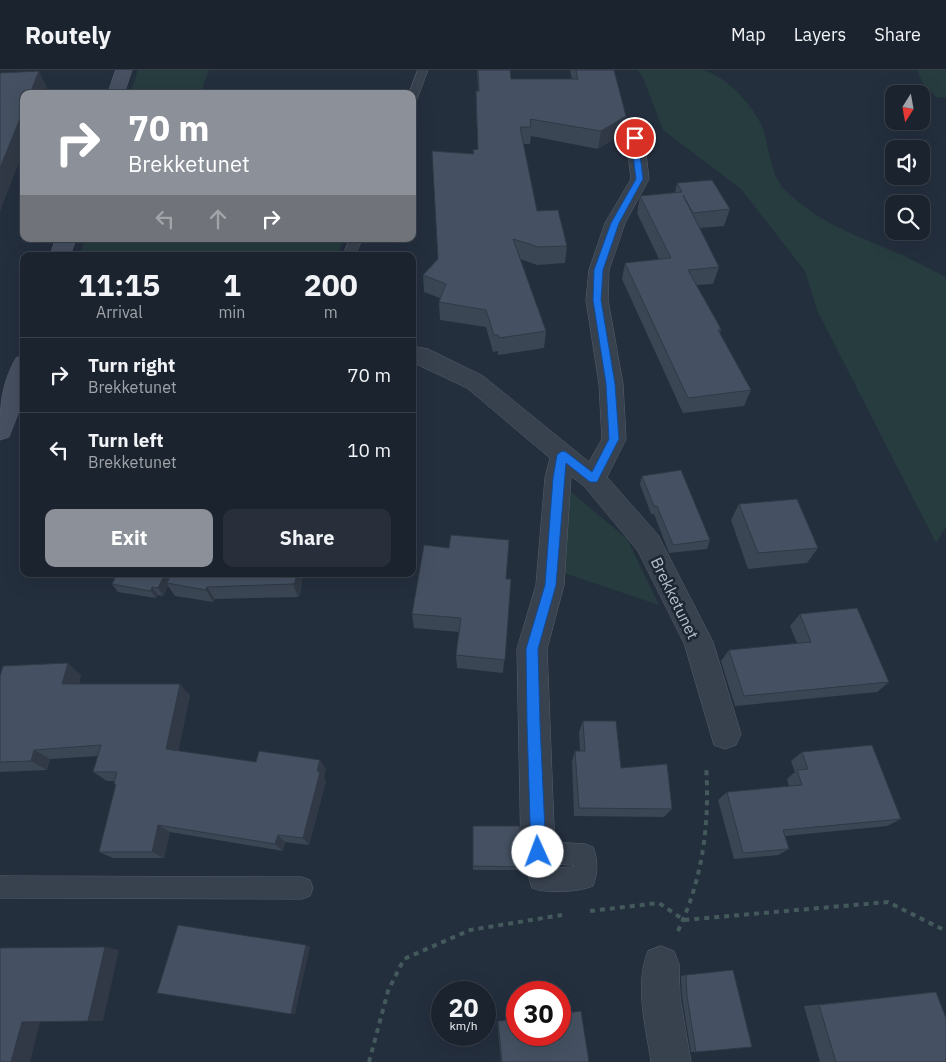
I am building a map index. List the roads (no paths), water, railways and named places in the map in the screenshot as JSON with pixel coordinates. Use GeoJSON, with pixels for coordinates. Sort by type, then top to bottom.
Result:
{"type":"FeatureCollection","features":[{"type":"Feature","properties":{"kind":"street"},"geometry":{"type":"LineString","coordinates":[[117,90],[124,70]]}},
{"type":"Feature","properties":{"kind":"street"},"geometry":{"type":"LineString","coordinates":[[593,479],[614,439],[610,384],[597,300],[599,270],[615,223],[640,179],[635,138]]}},
{"type":"Feature","properties":{"kind":"street","name":"Brekketunet"},"geometry":{"type":"LineString","coordinates":[[416,354],[475,382],[593,479],[648,542],[698,642],[725,734]]}},
{"type":"Feature","properties":{"kind":"street"},"geometry":{"type":"LineString","coordinates":[[0,431],[20,380]]}},
{"type":"Feature","properties":{"kind":"street"},"geometry":{"type":"LineString","coordinates":[[538,852],[532,649],[550,585],[558,478],[562,455]]}},
{"type":"Feature","properties":{"kind":"street"},"geometry":{"type":"LineString","coordinates":[[661,980],[671,1062]]}},
{"type":"Feature","properties":{"kind":"lane"},"geometry":{"type":"LineString","coordinates":[[415,90],[422,70]]}},
{"type":"Feature","properties":{"kind":"lane"},"geometry":{"type":"LineString","coordinates":[[0,886],[302,888]]}}]}
